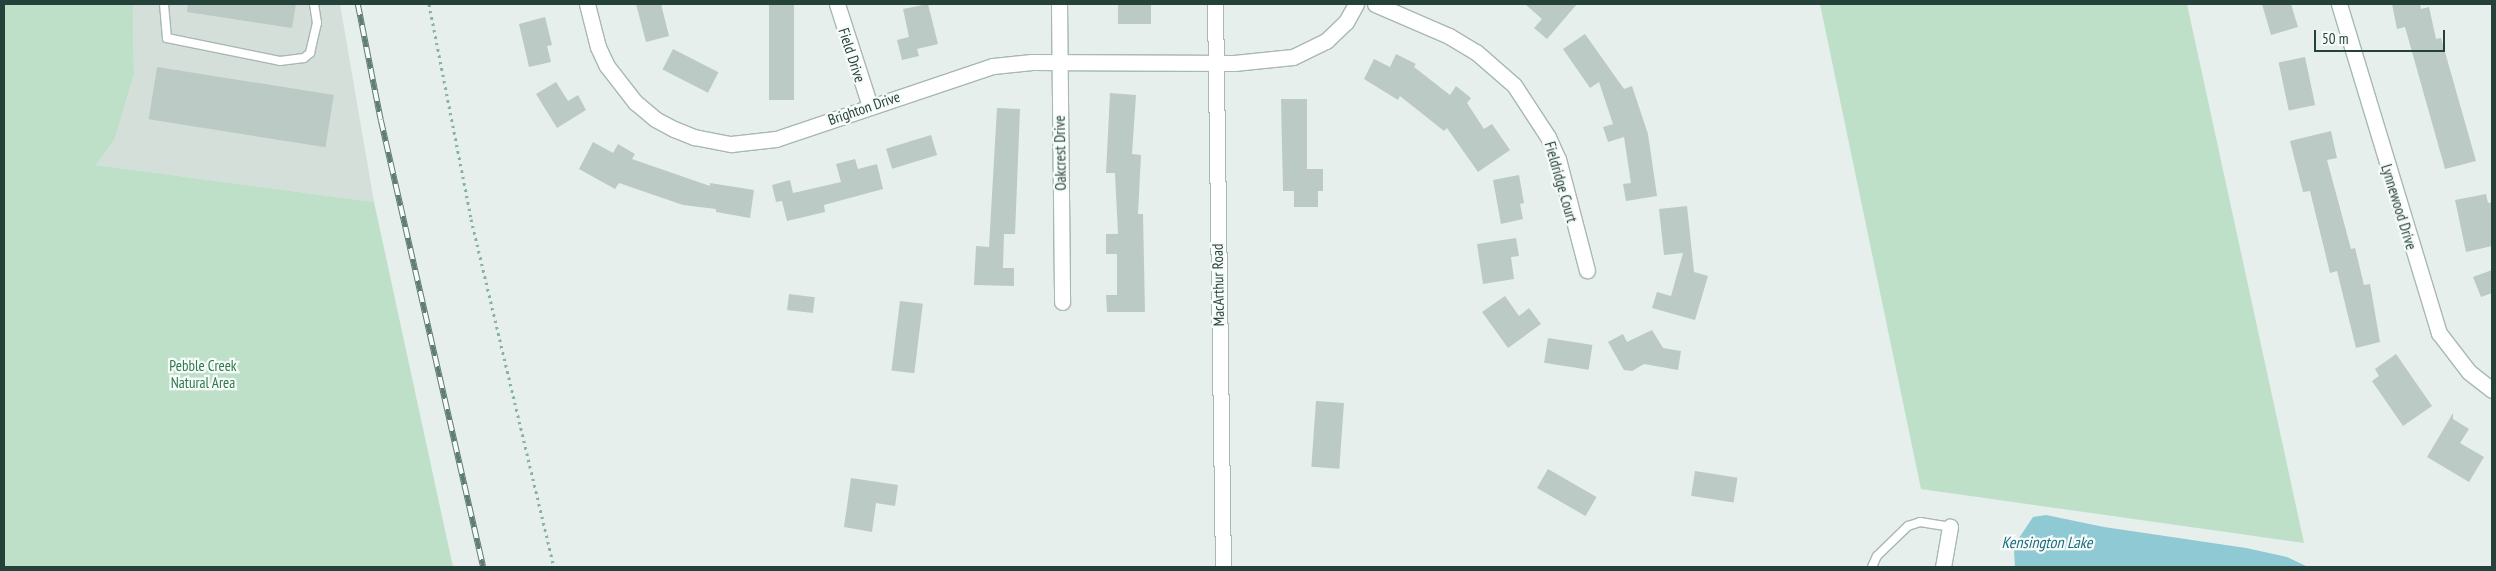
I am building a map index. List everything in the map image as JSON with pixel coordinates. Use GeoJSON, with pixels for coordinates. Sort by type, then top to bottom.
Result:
{"type":"FeatureCollection","features":[{"type":"Feature","properties":{"kind":"street","name":"Brighton Drive"},"geometry":{"type":"LineString","coordinates":[[587,4],[598,47],[621,86],[655,119],[694,137],[731,144],[776,139],[993,66],[1059,62],[1280,60],[1305,53],[1337,32],[1356,4]]}},
{"type":"Feature","properties":{"kind":"street","name":"Field Drive"},"geometry":{"type":"LineString","coordinates":[[837,4],[870,106]]}},
{"type":"Feature","properties":{"kind":"street","name":"Oakcrest Drive"},"geometry":{"type":"LineString","coordinates":[[1059,4],[1062,302]]}},
{"type":"Feature","properties":{"kind":"street","name":"MacArthur Road"},"geometry":{"type":"LineString","coordinates":[[1214,4],[1223,567]]}},
{"type":"Feature","properties":{"kind":"street","name":"Fieldridge Court"},"geometry":{"type":"LineString","coordinates":[[1375,4],[1449,36],[1476,52],[1503,73],[1528,102],[1558,159],[1586,270]]}},
{"type":"Feature","properties":{"kind":"street","name":"Lynnewood Drive"},"geometry":{"type":"LineString","coordinates":[[2339,4],[2439,333],[2469,372],[2492,390]]}},
{"type":"Feature","properties":{"kind":"street"},"geometry":{"type":"LineString","coordinates":[[1942,567],[1950,527]]}},
{"type":"Feature","properties":{"kind":"lane"},"geometry":{"type":"LineString","coordinates":[[164,4],[167,38],[280,61],[304,58],[310,53],[317,23],[314,4]]}},
{"type":"Feature","properties":{"kind":"lane"},"geometry":{"type":"LineString","coordinates":[[1872,567],[1877,556],[1908,526],[1920,522],[1950,527]]}},
{"type":"Feature","properties":{"kind":"path"},"geometry":{"type":"LineString","coordinates":[[428,4],[471,219],[554,567]]}},
{"type":"Feature","properties":{"kind":"shaded area"},"geometry":{"type":"Polygon","coordinates":[[[133,4],[340,4],[374,202],[96,165],[115,139],[134,74],[133,4]]]}},
{"type":"Feature","properties":{"kind":"green space","name":"Pebble Creek Natural Area"},"geometry":{"type":"Polygon","coordinates":[[[4,4],[133,4],[134,74],[115,139],[96,165],[374,202],[453,567],[4,567],[4,4]]]}},
{"type":"Feature","properties":{"kind":"green space"},"geometry":{"type":"Polygon","coordinates":[[[1820,4],[2187,4],[2304,543],[1921,489],[1820,4]]]}},
{"type":"Feature","properties":{"kind":"water","name":"Kensington Lake"},"geometry":{"type":"Polygon","coordinates":[[[2046,515],[2104,527],[2246,548],[2287,557],[2308,567],[2015,567],[2014,550],[2019,538],[2033,517],[2046,515]]]}},
{"type":"Feature","properties":{"kind":"building"},"geometry":{"type":"Polygon","coordinates":[[[188,4],[296,4],[292,28],[187,12],[188,4]]]}},
{"type":"Feature","properties":{"kind":"building"},"geometry":{"type":"Polygon","coordinates":[[[636,4],[661,4],[669,36],[646,42],[636,4]]]}},
{"type":"Feature","properties":{"kind":"building"},"geometry":{"type":"Polygon","coordinates":[[[769,4],[794,4],[794,100],[769,100],[769,4]]]}},
{"type":"Feature","properties":{"kind":"building"},"geometry":{"type":"Polygon","coordinates":[[[928,4],[938,44],[917,49],[919,56],[902,60],[897,40],[909,37],[903,9],[928,4]]]}},
{"type":"Feature","properties":{"kind":"building"},"geometry":{"type":"Polygon","coordinates":[[[1118,4],[1151,4],[1151,24],[1118,24],[1118,4]]]}},
{"type":"Feature","properties":{"kind":"building"},"geometry":{"type":"Polygon","coordinates":[[[1525,4],[1577,4],[1547,39],[1534,28],[1542,19],[1525,4]]]}},
{"type":"Feature","properties":{"kind":"building"},"geometry":{"type":"Polygon","coordinates":[[[2262,4],[2291,4],[2298,27],[2271,35],[2262,4]]]}},
{"type":"Feature","properties":{"kind":"building"},"geometry":{"type":"Polygon","coordinates":[[[2392,4],[2420,4],[2421,9],[2429,7],[2436,39],[2441,38],[2476,161],[2445,169],[2405,27],[2397,29],[2392,4]]]}},
{"type":"Feature","properties":{"kind":"building"},"geometry":{"type":"Polygon","coordinates":[[[545,17],[552,45],[547,46],[551,62],[529,67],[519,24],[545,17]]]}},
{"type":"Feature","properties":{"kind":"building"},"geometry":{"type":"Polygon","coordinates":[[[1585,34],[1624,89],[1632,86],[1648,134],[1657,196],[1626,201],[1623,184],[1631,183],[1624,137],[1608,142],[1603,127],[1613,124],[1599,82],[1590,88],[1563,49],[1585,34]]]}},
{"type":"Feature","properties":{"kind":"building"},"geometry":{"type":"Polygon","coordinates":[[[673,49],[718,72],[708,93],[663,69],[673,49]]]}},
{"type":"Feature","properties":{"kind":"building"},"geometry":{"type":"Polygon","coordinates":[[[1396,54],[1416,64],[1414,67],[1450,95],[1456,86],[1471,98],[1467,103],[1484,129],[1492,124],[1510,150],[1478,172],[1447,128],[1444,131],[1400,96],[1398,100],[1364,79],[1374,59],[1390,67],[1396,54]]]}},
{"type":"Feature","properties":{"kind":"building"},"geometry":{"type":"Polygon","coordinates":[[[2305,57],[2315,105],[2289,111],[2279,63],[2305,57]]]}},
{"type":"Feature","properties":{"kind":"building"},"geometry":{"type":"Polygon","coordinates":[[[157,67],[334,95],[326,147],[149,119],[157,67]]]}},
{"type":"Feature","properties":{"kind":"building"},"geometry":{"type":"Polygon","coordinates":[[[556,82],[568,101],[578,95],[586,110],[557,128],[536,94],[556,82]]]}},
{"type":"Feature","properties":{"kind":"building"},"geometry":{"type":"Polygon","coordinates":[[[1110,93],[1136,95],[1132,154],[1141,155],[1138,214],[1143,214],[1145,312],[1107,312],[1106,295],[1117,295],[1117,254],[1106,254],[1106,234],[1118,234],[1115,173],[1106,173],[1110,93]]]}},
{"type":"Feature","properties":{"kind":"building"},"geometry":{"type":"Polygon","coordinates":[[[1281,99],[1307,99],[1307,169],[1323,169],[1323,191],[1318,191],[1318,207],[1294,207],[1294,191],[1283,191],[1281,99]]]}},
{"type":"Feature","properties":{"kind":"building"},"geometry":{"type":"Polygon","coordinates":[[[997,108],[1020,109],[1015,234],[1004,234],[1003,268],[1014,268],[1014,286],[974,285],[976,246],[989,247],[997,108]]]}},
{"type":"Feature","properties":{"kind":"building"},"geometry":{"type":"Polygon","coordinates":[[[2331,131],[2337,158],[2327,160],[2351,249],[2355,248],[2364,285],[2370,284],[2380,342],[2356,348],[2337,271],[2330,273],[2310,191],[2303,192],[2290,141],[2331,131]]]}},
{"type":"Feature","properties":{"kind":"building"},"geometry":{"type":"Polygon","coordinates":[[[931,135],[937,155],[892,169],[886,149],[931,135]]]}},
{"type":"Feature","properties":{"kind":"building"},"geometry":{"type":"Polygon","coordinates":[[[593,142],[613,153],[618,144],[635,154],[632,159],[710,186],[710,183],[754,190],[750,218],[716,212],[716,209],[683,205],[619,183],[615,189],[579,169],[593,142]]]}},
{"type":"Feature","properties":{"kind":"building"},"geometry":{"type":"Polygon","coordinates":[[[855,159],[858,169],[877,164],[883,189],[824,205],[825,212],[787,221],[782,201],[776,202],[772,185],[790,180],[793,193],[841,182],[836,164],[855,159]]]}},
{"type":"Feature","properties":{"kind":"building"},"geometry":{"type":"Polygon","coordinates":[[[1519,175],[1524,203],[1520,204],[1523,219],[1501,224],[1493,180],[1519,175]]]}},
{"type":"Feature","properties":{"kind":"building"},"geometry":{"type":"Polygon","coordinates":[[[2486,194],[2488,203],[2492,202],[2492,246],[2466,252],[2455,200],[2486,194]]]}},
{"type":"Feature","properties":{"kind":"building"},"geometry":{"type":"Polygon","coordinates":[[[1687,206],[1694,272],[1708,276],[1695,320],[1652,308],[1657,292],[1671,296],[1683,253],[1664,255],[1659,209],[1687,206]]]}},
{"type":"Feature","properties":{"kind":"building"},"geometry":{"type":"Polygon","coordinates":[[[1516,238],[1519,256],[1511,257],[1514,279],[1483,284],[1477,244],[1516,238]]]}},
{"type":"Feature","properties":{"kind":"building"},"geometry":{"type":"Polygon","coordinates":[[[2492,270],[2492,293],[2481,297],[2473,277],[2492,270]]]}},
{"type":"Feature","properties":{"kind":"building"},"geometry":{"type":"Polygon","coordinates":[[[789,294],[815,297],[813,313],[787,310],[789,294]]]}},
{"type":"Feature","properties":{"kind":"building"},"geometry":{"type":"Polygon","coordinates":[[[1505,296],[1519,316],[1529,308],[1541,324],[1508,348],[1482,312],[1505,296]]]}},
{"type":"Feature","properties":{"kind":"building"},"geometry":{"type":"Polygon","coordinates":[[[900,301],[923,304],[914,373],[891,370],[900,301]]]}},
{"type":"Feature","properties":{"kind":"building"},"geometry":{"type":"Polygon","coordinates":[[[1652,330],[1663,348],[1681,351],[1678,370],[1644,364],[1632,371],[1624,370],[1608,342],[1623,334],[1627,342],[1652,330]]]}},
{"type":"Feature","properties":{"kind":"building"},"geometry":{"type":"Polygon","coordinates":[[[1548,338],[1592,345],[1589,370],[1544,363],[1548,338]]]}},
{"type":"Feature","properties":{"kind":"building"},"geometry":{"type":"Polygon","coordinates":[[[2396,354],[2432,406],[2403,426],[2372,381],[2379,376],[2375,369],[2396,354]]]}},
{"type":"Feature","properties":{"kind":"building"},"geometry":{"type":"Polygon","coordinates":[[[1316,401],[1344,403],[1339,469],[1311,467],[1316,401]]]}},
{"type":"Feature","properties":{"kind":"building"},"geometry":{"type":"Polygon","coordinates":[[[2453,413],[2453,419],[2469,429],[2460,443],[2484,457],[2469,482],[2427,457],[2453,413]]]}},
{"type":"Feature","properties":{"kind":"building"},"geometry":{"type":"Polygon","coordinates":[[[1548,469],[1596,497],[1585,516],[1537,488],[1548,469]]]}},
{"type":"Feature","properties":{"kind":"building"},"geometry":{"type":"Polygon","coordinates":[[[1695,471],[1737,478],[1734,502],[1691,496],[1695,471]]]}},
{"type":"Feature","properties":{"kind":"building"},"geometry":{"type":"Polygon","coordinates":[[[851,478],[898,485],[895,506],[876,503],[872,532],[844,527],[851,478]]]}},
{"type":"Feature","properties":{"kind":"railway"},"geometry":{"type":"LineString","coordinates":[[358,4],[381,120],[483,567]]}}]}
